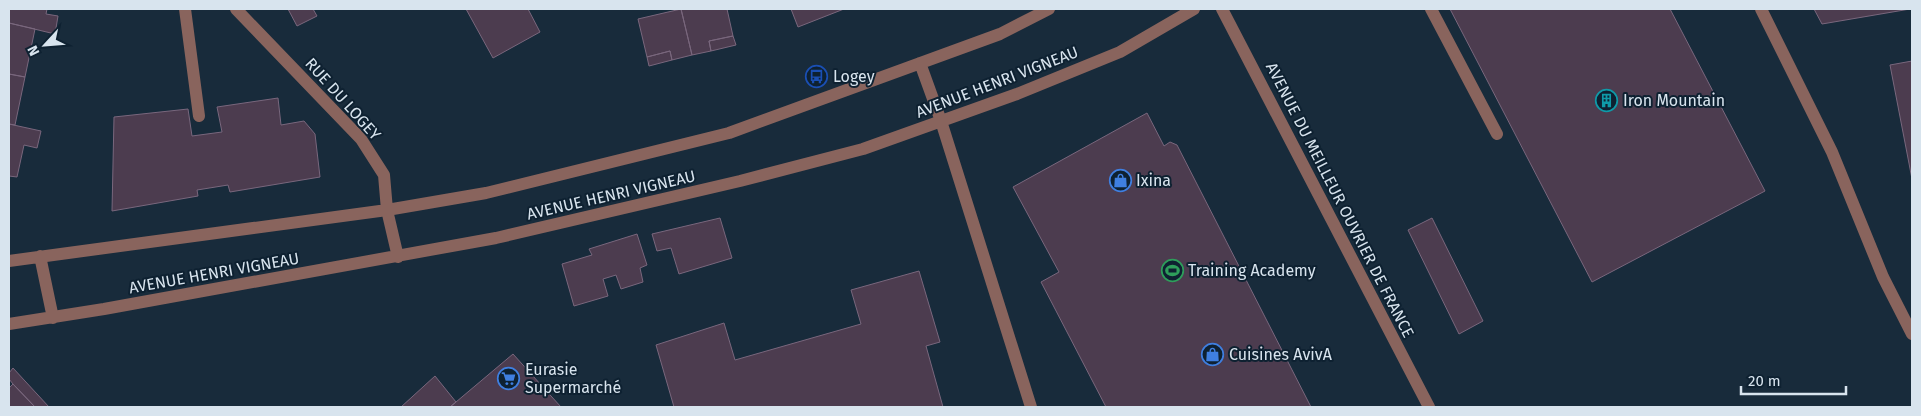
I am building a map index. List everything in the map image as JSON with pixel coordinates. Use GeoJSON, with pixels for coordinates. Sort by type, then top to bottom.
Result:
{"type":"FeatureCollection","features":[{"type":"Feature","properties":{"kind":"street"},"geometry":{"type":"LineString","coordinates":[[185,9],[199,116]]}},
{"type":"Feature","properties":{"kind":"street","name":"RUE DU LOGEY"},"geometry":{"type":"LineString","coordinates":[[236,9],[361,139],[384,175],[388,210],[398,257]]}},
{"type":"Feature","properties":{"kind":"street","name":"AVENUE HENRI VIGNEAU"},"geometry":{"type":"LineString","coordinates":[[9,261],[388,210],[486,193],[729,134],[1000,34],[1049,9]]}},
{"type":"Feature","properties":{"kind":"street","name":"AVENUE HENRI VIGNEAU"},"geometry":{"type":"LineString","coordinates":[[9,324],[53,318],[496,238],[740,181],[863,149],[1017,94],[1120,52],[1194,9]]}},
{"type":"Feature","properties":{"kind":"street","name":"AVENUE DU MEILLEUR OUVRIER DE FRANCE"},"geometry":{"type":"LineString","coordinates":[[1222,9],[1429,407]]}},
{"type":"Feature","properties":{"kind":"street"},"geometry":{"type":"LineString","coordinates":[[1432,9],[1497,134]]}},
{"type":"Feature","properties":{"kind":"street"},"geometry":{"type":"LineString","coordinates":[[1761,9],[1832,152],[1883,277],[1912,334]]}},
{"type":"Feature","properties":{"kind":"street"},"geometry":{"type":"LineString","coordinates":[[920,63],[941,121],[1031,407]]}},
{"type":"Feature","properties":{"kind":"street"},"geometry":{"type":"LineString","coordinates":[[40,256],[53,318]]}},
{"type":"Feature","properties":{"kind":"building"},"geometry":{"type":"Polygon","coordinates":[[[9,9],[47,9],[46,14],[58,16],[55,34],[9,23],[9,9]]]}},
{"type":"Feature","properties":{"kind":"building"},"geometry":{"type":"Polygon","coordinates":[[[288,9],[313,9],[317,16],[297,26],[288,9]]]}},
{"type":"Feature","properties":{"kind":"building"},"geometry":{"type":"Polygon","coordinates":[[[466,9],[528,9],[540,32],[493,58],[466,9]]]}},
{"type":"Feature","properties":{"kind":"building"},"geometry":{"type":"Polygon","coordinates":[[[681,9],[692,55],[672,60],[670,51],[647,57],[638,19],[681,9]]]}},
{"type":"Feature","properties":{"kind":"building"},"geometry":{"type":"Polygon","coordinates":[[[681,9],[727,9],[733,36],[709,41],[711,51],[692,55],[681,9]]]}},
{"type":"Feature","properties":{"kind":"building"},"geometry":{"type":"Polygon","coordinates":[[[791,9],[844,9],[798,27],[791,9]]]}},
{"type":"Feature","properties":{"kind":"building","name":"Iron Mountain"},"geometry":{"type":"Polygon","coordinates":[[[1450,9],[1670,9],[1765,191],[1592,282],[1450,9]]]}},
{"type":"Feature","properties":{"kind":"building"},"geometry":{"type":"Polygon","coordinates":[[[1814,9],[1910,9],[1822,24],[1814,9]]]}},
{"type":"Feature","properties":{"kind":"building"},"geometry":{"type":"Polygon","coordinates":[[[9,23],[35,29],[25,77],[9,74],[9,23]]]}},
{"type":"Feature","properties":{"kind":"building"},"geometry":{"type":"Polygon","coordinates":[[[733,36],[736,45],[711,51],[709,41],[733,36]]]}},
{"type":"Feature","properties":{"kind":"building"},"geometry":{"type":"Polygon","coordinates":[[[670,51],[672,60],[649,66],[647,57],[670,51]]]}},
{"type":"Feature","properties":{"kind":"building"},"geometry":{"type":"Polygon","coordinates":[[[1912,61],[1912,179],[1890,65],[1912,61]]]}},
{"type":"Feature","properties":{"kind":"building"},"geometry":{"type":"Polygon","coordinates":[[[9,74],[25,77],[15,125],[9,124],[9,74]]]}},
{"type":"Feature","properties":{"kind":"building"},"geometry":{"type":"Polygon","coordinates":[[[278,98],[281,125],[304,121],[315,134],[320,177],[230,192],[228,185],[197,190],[198,196],[112,211],[114,117],[188,109],[192,136],[222,132],[217,107],[278,98]]]}},
{"type":"Feature","properties":{"kind":"building"},"geometry":{"type":"Polygon","coordinates":[[[1147,113],[1164,146],[1170,142],[1177,145],[1311,407],[1106,407],[1041,282],[1059,272],[1013,187],[1147,113]]]}},
{"type":"Feature","properties":{"kind":"building"},"geometry":{"type":"Polygon","coordinates":[[[9,124],[41,131],[37,148],[24,145],[17,177],[9,176],[9,124]]]}},
{"type":"Feature","properties":{"kind":"building"},"geometry":{"type":"Polygon","coordinates":[[[720,218],[732,258],[679,274],[671,248],[657,251],[652,234],[720,218]]]}},
{"type":"Feature","properties":{"kind":"building"},"geometry":{"type":"Polygon","coordinates":[[[1432,218],[1483,321],[1459,334],[1408,230],[1432,218]]]}},
{"type":"Feature","properties":{"kind":"building"},"geometry":{"type":"Polygon","coordinates":[[[637,234],[647,265],[640,268],[643,282],[621,289],[616,275],[603,279],[608,296],[574,306],[562,264],[592,255],[589,249],[637,234]]]}},
{"type":"Feature","properties":{"kind":"building"},"geometry":{"type":"Polygon","coordinates":[[[919,271],[940,342],[926,346],[943,407],[674,407],[656,345],[724,323],[735,360],[861,324],[851,290],[919,271]]]}},
{"type":"Feature","properties":{"kind":"building","name":"Eurasie Supermarché"},"geometry":{"type":"Polygon","coordinates":[[[513,354],[561,407],[450,407],[456,402],[513,354]]]}},
{"type":"Feature","properties":{"kind":"building"},"geometry":{"type":"Polygon","coordinates":[[[13,368],[49,407],[35,407],[13,384],[9,379],[9,373],[13,368]]]}},
{"type":"Feature","properties":{"kind":"building"},"geometry":{"type":"Polygon","coordinates":[[[435,376],[456,402],[450,407],[401,407],[435,376]]]}},
{"type":"Feature","properties":{"kind":"building"},"geometry":{"type":"Polygon","coordinates":[[[13,384],[35,407],[9,407],[9,388],[13,384]]]}},
{"type":"Feature","properties":{"kind":"place","name":"Logey"},"geometry":{"type":"Point","coordinates":[817,76]}},
{"type":"Feature","properties":{"kind":"place","name":"Iron Mountain"},"geometry":{"type":"Point","coordinates":[1607,100]}},
{"type":"Feature","properties":{"kind":"place","name":"Ixina"},"geometry":{"type":"Point","coordinates":[1120,180]}},
{"type":"Feature","properties":{"kind":"place","name":"Training Academy"},"geometry":{"type":"Point","coordinates":[1172,270]}},
{"type":"Feature","properties":{"kind":"place","name":"Cuisines AvivA"},"geometry":{"type":"Point","coordinates":[1213,354]}},
{"type":"Feature","properties":{"kind":"place","name":"Eurasie Supermarché"},"geometry":{"type":"Point","coordinates":[509,378]}}]}
